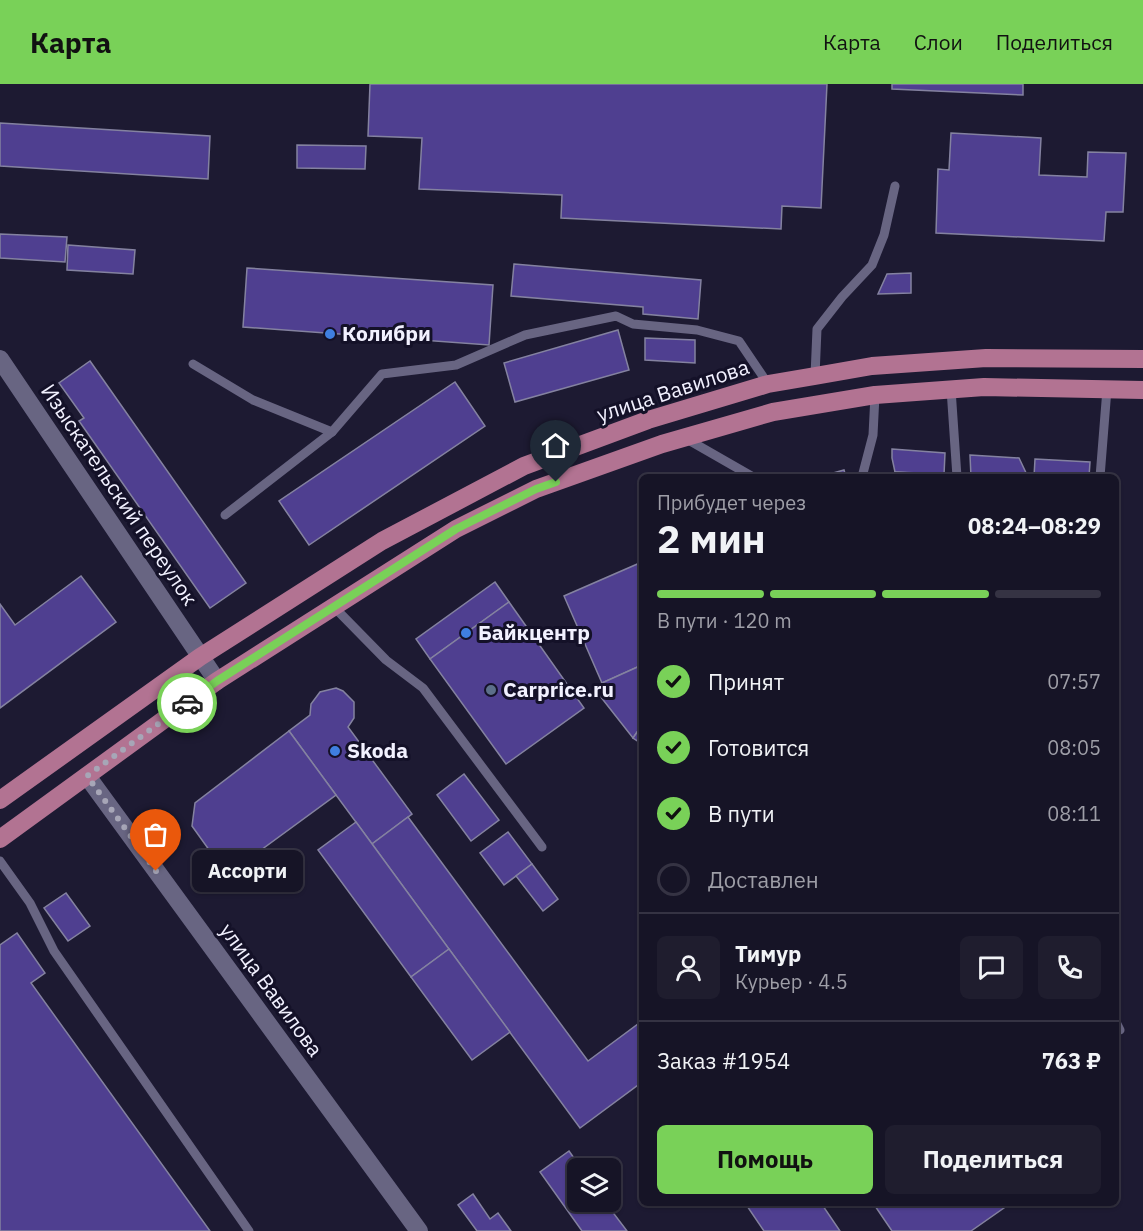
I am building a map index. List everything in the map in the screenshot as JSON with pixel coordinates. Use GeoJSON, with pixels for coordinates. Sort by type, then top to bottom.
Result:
{"type":"FeatureCollection","features":[{"type":"Feature","properties":{"kind":"main road","name":"улица Вавилова"},"geometry":{"type":"LineString","coordinates":[[0,800],[200,657],[382,541],[524,466],[648,420],[768,384],[814,376],[872,366],[986,358],[1143,359]]}},
{"type":"Feature","properties":{"kind":"main road"},"geometry":{"type":"LineString","coordinates":[[0,840],[217,681],[456,529],[536,489],[685,438],[773,412],[875,395],[984,387],[1143,390]]}},
{"type":"Feature","properties":{"kind":"street","name":"Изыскательский переулок"},"geometry":{"type":"LineString","coordinates":[[0,358],[200,657]]}},
{"type":"Feature","properties":{"kind":"street"},"geometry":{"type":"LineString","coordinates":[[200,657],[217,681]]}},
{"type":"Feature","properties":{"kind":"street","name":"улица Вавилова"},"geometry":{"type":"LineString","coordinates":[[87,776],[418,1231]]}},
{"type":"Feature","properties":{"kind":"lane"},"geometry":{"type":"LineString","coordinates":[[814,376],[817,329],[842,297],[872,265],[884,235],[895,186]]}},
{"type":"Feature","properties":{"kind":"lane"},"geometry":{"type":"LineString","coordinates":[[225,514],[332,432],[382,374],[456,365],[525,335],[616,316],[633,324],[697,330],[739,341],[768,384]]}},
{"type":"Feature","properties":{"kind":"lane"},"geometry":{"type":"LineString","coordinates":[[193,364],[253,400],[332,432]]}},
{"type":"Feature","properties":{"kind":"lane"},"geometry":{"type":"LineString","coordinates":[[951,389],[957,474]]}},
{"type":"Feature","properties":{"kind":"lane"},"geometry":{"type":"LineString","coordinates":[[1101,474],[1107,389]]}},
{"type":"Feature","properties":{"kind":"lane"},"geometry":{"type":"LineString","coordinates":[[863,474],[873,435],[875,395]]}},
{"type":"Feature","properties":{"kind":"lane"},"geometry":{"type":"LineString","coordinates":[[685,438],[748,474]]}},
{"type":"Feature","properties":{"kind":"lane"},"geometry":{"type":"LineString","coordinates":[[334,607],[386,660],[423,688],[542,847]]}},
{"type":"Feature","properties":{"kind":"lane"},"geometry":{"type":"LineString","coordinates":[[0,861],[30,903],[54,951],[249,1231]]}},
{"type":"Feature","properties":{"kind":"building"},"geometry":{"type":"Polygon","coordinates":[[[370,84],[827,84],[821,208],[782,206],[781,229],[561,218],[562,195],[419,189],[422,138],[368,136],[370,84]]]}},
{"type":"Feature","properties":{"kind":"building"},"geometry":{"type":"Polygon","coordinates":[[[892,84],[1023,84],[1023,95],[892,89],[892,84]]]}},
{"type":"Feature","properties":{"kind":"building"},"geometry":{"type":"Polygon","coordinates":[[[0,123],[210,136],[208,179],[0,166],[0,123]]]}},
{"type":"Feature","properties":{"kind":"building"},"geometry":{"type":"Polygon","coordinates":[[[951,133],[1041,138],[1039,175],[1087,177],[1088,152],[1126,153],[1123,212],[1106,212],[1104,241],[936,233],[938,169],[949,170],[951,133]]]}},
{"type":"Feature","properties":{"kind":"building"},"geometry":{"type":"Polygon","coordinates":[[[297,145],[366,146],[365,169],[297,168],[297,145]]]}},
{"type":"Feature","properties":{"kind":"building"},"geometry":{"type":"Polygon","coordinates":[[[0,234],[67,237],[65,262],[0,258],[0,234]]]}},
{"type":"Feature","properties":{"kind":"building"},"geometry":{"type":"Polygon","coordinates":[[[68,245],[135,250],[133,274],[67,270],[68,245]]]}},
{"type":"Feature","properties":{"kind":"building"},"geometry":{"type":"Polygon","coordinates":[[[514,264],[701,280],[698,319],[643,314],[643,307],[511,296],[514,264]]]}},
{"type":"Feature","properties":{"kind":"building"},"geometry":{"type":"Polygon","coordinates":[[[247,268],[493,285],[489,345],[243,327],[247,268]]]}},
{"type":"Feature","properties":{"kind":"building"},"geometry":{"type":"Polygon","coordinates":[[[911,273],[911,293],[878,294],[887,274],[911,273]]]}},
{"type":"Feature","properties":{"kind":"building"},"geometry":{"type":"Polygon","coordinates":[[[618,330],[629,370],[515,402],[504,363],[618,330]]]}},
{"type":"Feature","properties":{"kind":"building"},"geometry":{"type":"Polygon","coordinates":[[[645,338],[695,340],[695,363],[645,360],[645,338]]]}},
{"type":"Feature","properties":{"kind":"building"},"geometry":{"type":"Polygon","coordinates":[[[90,361],[246,583],[210,608],[79,421],[84,418],[59,383],[90,361]]]}},
{"type":"Feature","properties":{"kind":"building"},"geometry":{"type":"Polygon","coordinates":[[[455,382],[485,426],[309,545],[279,501],[455,382]]]}},
{"type":"Feature","properties":{"kind":"building"},"geometry":{"type":"Polygon","coordinates":[[[892,449],[945,453],[944,474],[895,472],[892,449]]]}},
{"type":"Feature","properties":{"kind":"building"},"geometry":{"type":"Polygon","coordinates":[[[970,455],[1019,458],[1027,474],[971,474],[970,455]]]}},
{"type":"Feature","properties":{"kind":"building"},"geometry":{"type":"Polygon","coordinates":[[[1035,459],[1090,462],[1089,474],[1034,474],[1035,459]]]}},
{"type":"Feature","properties":{"kind":"building"},"geometry":{"type":"Polygon","coordinates":[[[844,470],[845,474],[830,474],[844,470]]]}},
{"type":"Feature","properties":{"kind":"building"},"geometry":{"type":"Polygon","coordinates":[[[895,472],[919,473],[919,474],[895,474],[895,472]]]}},
{"type":"Feature","properties":{"kind":"building"},"geometry":{"type":"Polygon","coordinates":[[[639,563],[639,666],[602,683],[564,596],[639,563]]]}},
{"type":"Feature","properties":{"kind":"building"},"geometry":{"type":"Polygon","coordinates":[[[81,576],[116,622],[0,708],[0,604],[15,625],[81,576]]]}},
{"type":"Feature","properties":{"kind":"building"},"geometry":{"type":"Polygon","coordinates":[[[495,582],[509,602],[430,659],[416,639],[495,582]]]}},
{"type":"Feature","properties":{"kind":"building"},"geometry":{"type":"Polygon","coordinates":[[[509,602],[584,708],[506,764],[430,659],[509,602]]]}},
{"type":"Feature","properties":{"kind":"building"},"geometry":{"type":"Polygon","coordinates":[[[639,666],[639,729],[633,738],[593,687],[639,666]]]}},
{"type":"Feature","properties":{"kind":"building"},"geometry":{"type":"Polygon","coordinates":[[[336,688],[343,691],[354,702],[354,718],[348,727],[412,814],[372,844],[289,731],[310,715],[311,704],[320,692],[336,688]]]}},
{"type":"Feature","properties":{"kind":"building"},"geometry":{"type":"Polygon","coordinates":[[[639,729],[639,742],[633,738],[639,729]]]}},
{"type":"Feature","properties":{"kind":"building"},"geometry":{"type":"Polygon","coordinates":[[[289,731],[336,795],[227,875],[192,826],[195,803],[289,731]]]}},
{"type":"Feature","properties":{"kind":"building"},"geometry":{"type":"Polygon","coordinates":[[[464,774],[499,820],[471,841],[437,795],[464,774]]]}},
{"type":"Feature","properties":{"kind":"building"},"geometry":{"type":"Polygon","coordinates":[[[408,817],[588,1061],[639,1023],[639,1084],[580,1128],[372,844],[408,817]]]}},
{"type":"Feature","properties":{"kind":"building"},"geometry":{"type":"Polygon","coordinates":[[[356,822],[449,949],[411,977],[318,850],[356,822]]]}},
{"type":"Feature","properties":{"kind":"building"},"geometry":{"type":"Polygon","coordinates":[[[508,832],[532,864],[504,885],[480,853],[508,832]]]}},
{"type":"Feature","properties":{"kind":"building"},"geometry":{"type":"Polygon","coordinates":[[[532,864],[558,899],[543,911],[516,876],[532,864]]]}},
{"type":"Feature","properties":{"kind":"building"},"geometry":{"type":"Polygon","coordinates":[[[66,893],[90,926],[68,941],[44,908],[66,893]]]}},
{"type":"Feature","properties":{"kind":"building"},"geometry":{"type":"Polygon","coordinates":[[[17,933],[45,973],[31,983],[210,1231],[0,1231],[0,945],[17,933]]]}},
{"type":"Feature","properties":{"kind":"building"},"geometry":{"type":"Polygon","coordinates":[[[449,949],[510,1032],[472,1060],[411,977],[449,949]]]}},
{"type":"Feature","properties":{"kind":"building"},"geometry":{"type":"Polygon","coordinates":[[[569,1151],[574,1158],[567,1158],[567,1210],[540,1172],[569,1151]]]}},
{"type":"Feature","properties":{"kind":"building"},"geometry":{"type":"Polygon","coordinates":[[[473,1194],[490,1219],[498,1213],[511,1231],[477,1231],[458,1205],[473,1194]]]}},
{"type":"Feature","properties":{"kind":"building"},"geometry":{"type":"Polygon","coordinates":[[[747,1206],[823,1206],[840,1231],[764,1231],[747,1206]]]}},
{"type":"Feature","properties":{"kind":"building"},"geometry":{"type":"Polygon","coordinates":[[[875,1206],[1007,1206],[971,1231],[892,1231],[875,1206]]]}},
{"type":"Feature","properties":{"kind":"building"},"geometry":{"type":"Polygon","coordinates":[[[568,1212],[613,1212],[627,1231],[582,1231],[568,1212]]]}},
{"type":"Feature","properties":{"kind":"way so far"},"geometry":{"type":"LineString","coordinates":[[156,871],[87,776],[187,703]]}},
{"type":"Feature","properties":{"kind":"place","name":"Колибри"},"geometry":{"type":"Point","coordinates":[330,334]}},
{"type":"Feature","properties":{"kind":"place","name":"Байкцентр"},"geometry":{"type":"Point","coordinates":[466,633]}},
{"type":"Feature","properties":{"kind":"place","name":"Carprice.ru"},"geometry":{"type":"Point","coordinates":[491,690]}},
{"type":"Feature","properties":{"kind":"place","name":"Skoda"},"geometry":{"type":"Point","coordinates":[335,751]}},
{"type":"Feature","properties":{"kind":"place","name":"Ассорти"},"geometry":{"type":"Point","coordinates":[156,871]}},
{"type":"Feature","properties":{"kind":"route"},"geometry":{"type":"LineString","coordinates":[[187,703],[217,681],[456,529],[536,489],[556,482]]}}]}
